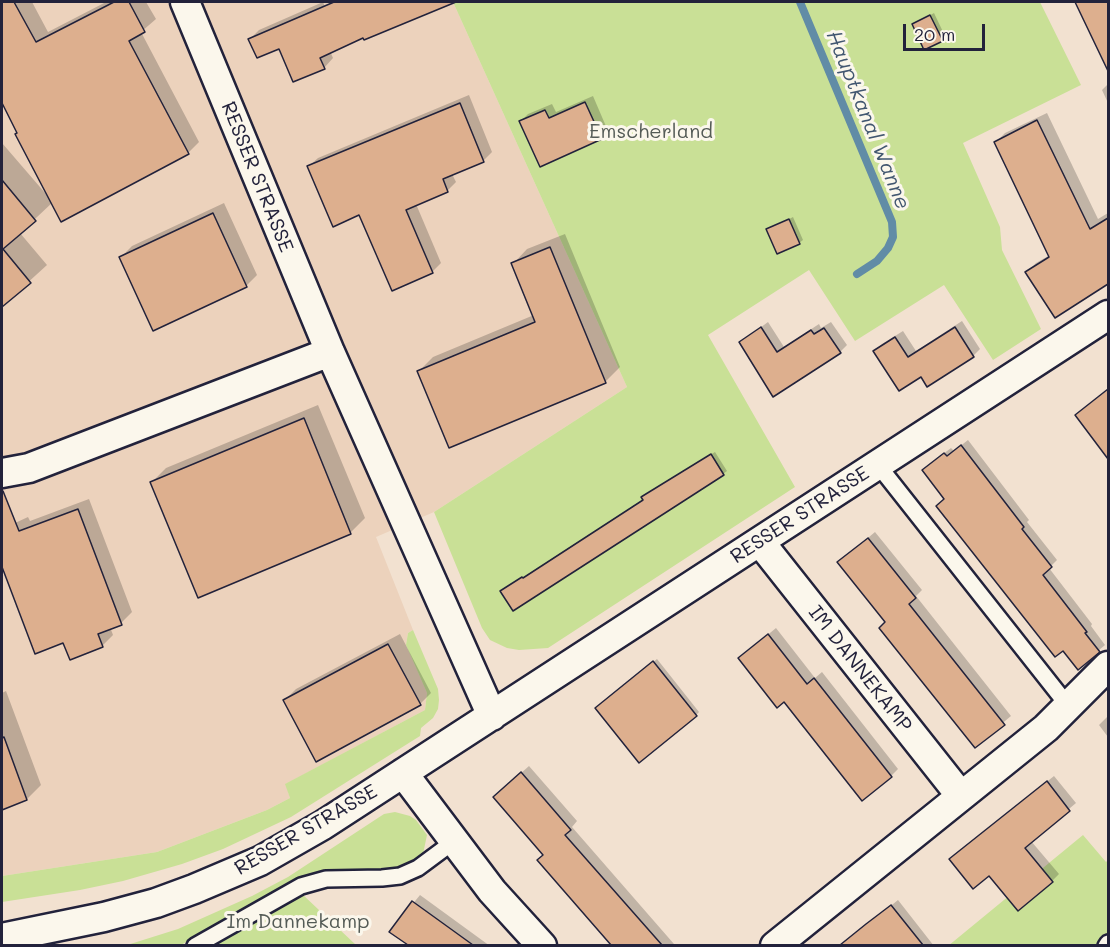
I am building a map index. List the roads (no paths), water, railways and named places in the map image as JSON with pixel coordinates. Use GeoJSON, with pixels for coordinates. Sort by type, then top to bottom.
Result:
{"type":"FeatureCollection","features":[{"type":"Feature","properties":{"kind":"street","name":"RESSER STRASSE"},"geometry":{"type":"LineString","coordinates":[[185,2],[330,352],[492,716]]}},
{"type":"Feature","properties":{"kind":"street","name":"RESSER STRASSE"},"geometry":{"type":"LineString","coordinates":[[2,938],[104,917],[156,903],[260,861],[323,825],[878,465],[1104,328]]}},
{"type":"Feature","properties":{"kind":"street"},"geometry":{"type":"LineString","coordinates":[[2,473],[29,468],[330,352]]}},
{"type":"Feature","properties":{"kind":"street","name":"IM DANNEKAMP"},"geometry":{"type":"LineString","coordinates":[[760,542],[961,796]]}},
{"type":"Feature","properties":{"kind":"street"},"geometry":{"type":"LineString","coordinates":[[775,945],[1046,728],[1108,666]]}},
{"type":"Feature","properties":{"kind":"street"},"geometry":{"type":"LineString","coordinates":[[403,773],[492,891],[542,945]]}},
{"type":"Feature","properties":{"kind":"lane"},"geometry":{"type":"LineString","coordinates":[[878,465],[1069,707]]}},
{"type":"Feature","properties":{"kind":"lane"},"geometry":{"type":"LineString","coordinates":[[195,945],[301,886],[326,879],[400,876],[418,868],[453,842]]}},
{"type":"Feature","properties":{"kind":"waterway","name":"Hauptkanal Wanne"},"geometry":{"type":"LineString","coordinates":[[800,2],[892,222],[893,237],[888,248],[877,261],[857,274]]}},
{"type":"Feature","properties":{"kind":"park label","name":"Emscherland"},"geometry":{"type":"Point","coordinates":[651,132]}},
{"type":"Feature","properties":{"kind":"park label","name":"Im Dannekamp"},"geometry":{"type":"Point","coordinates":[298,922]}}]}
